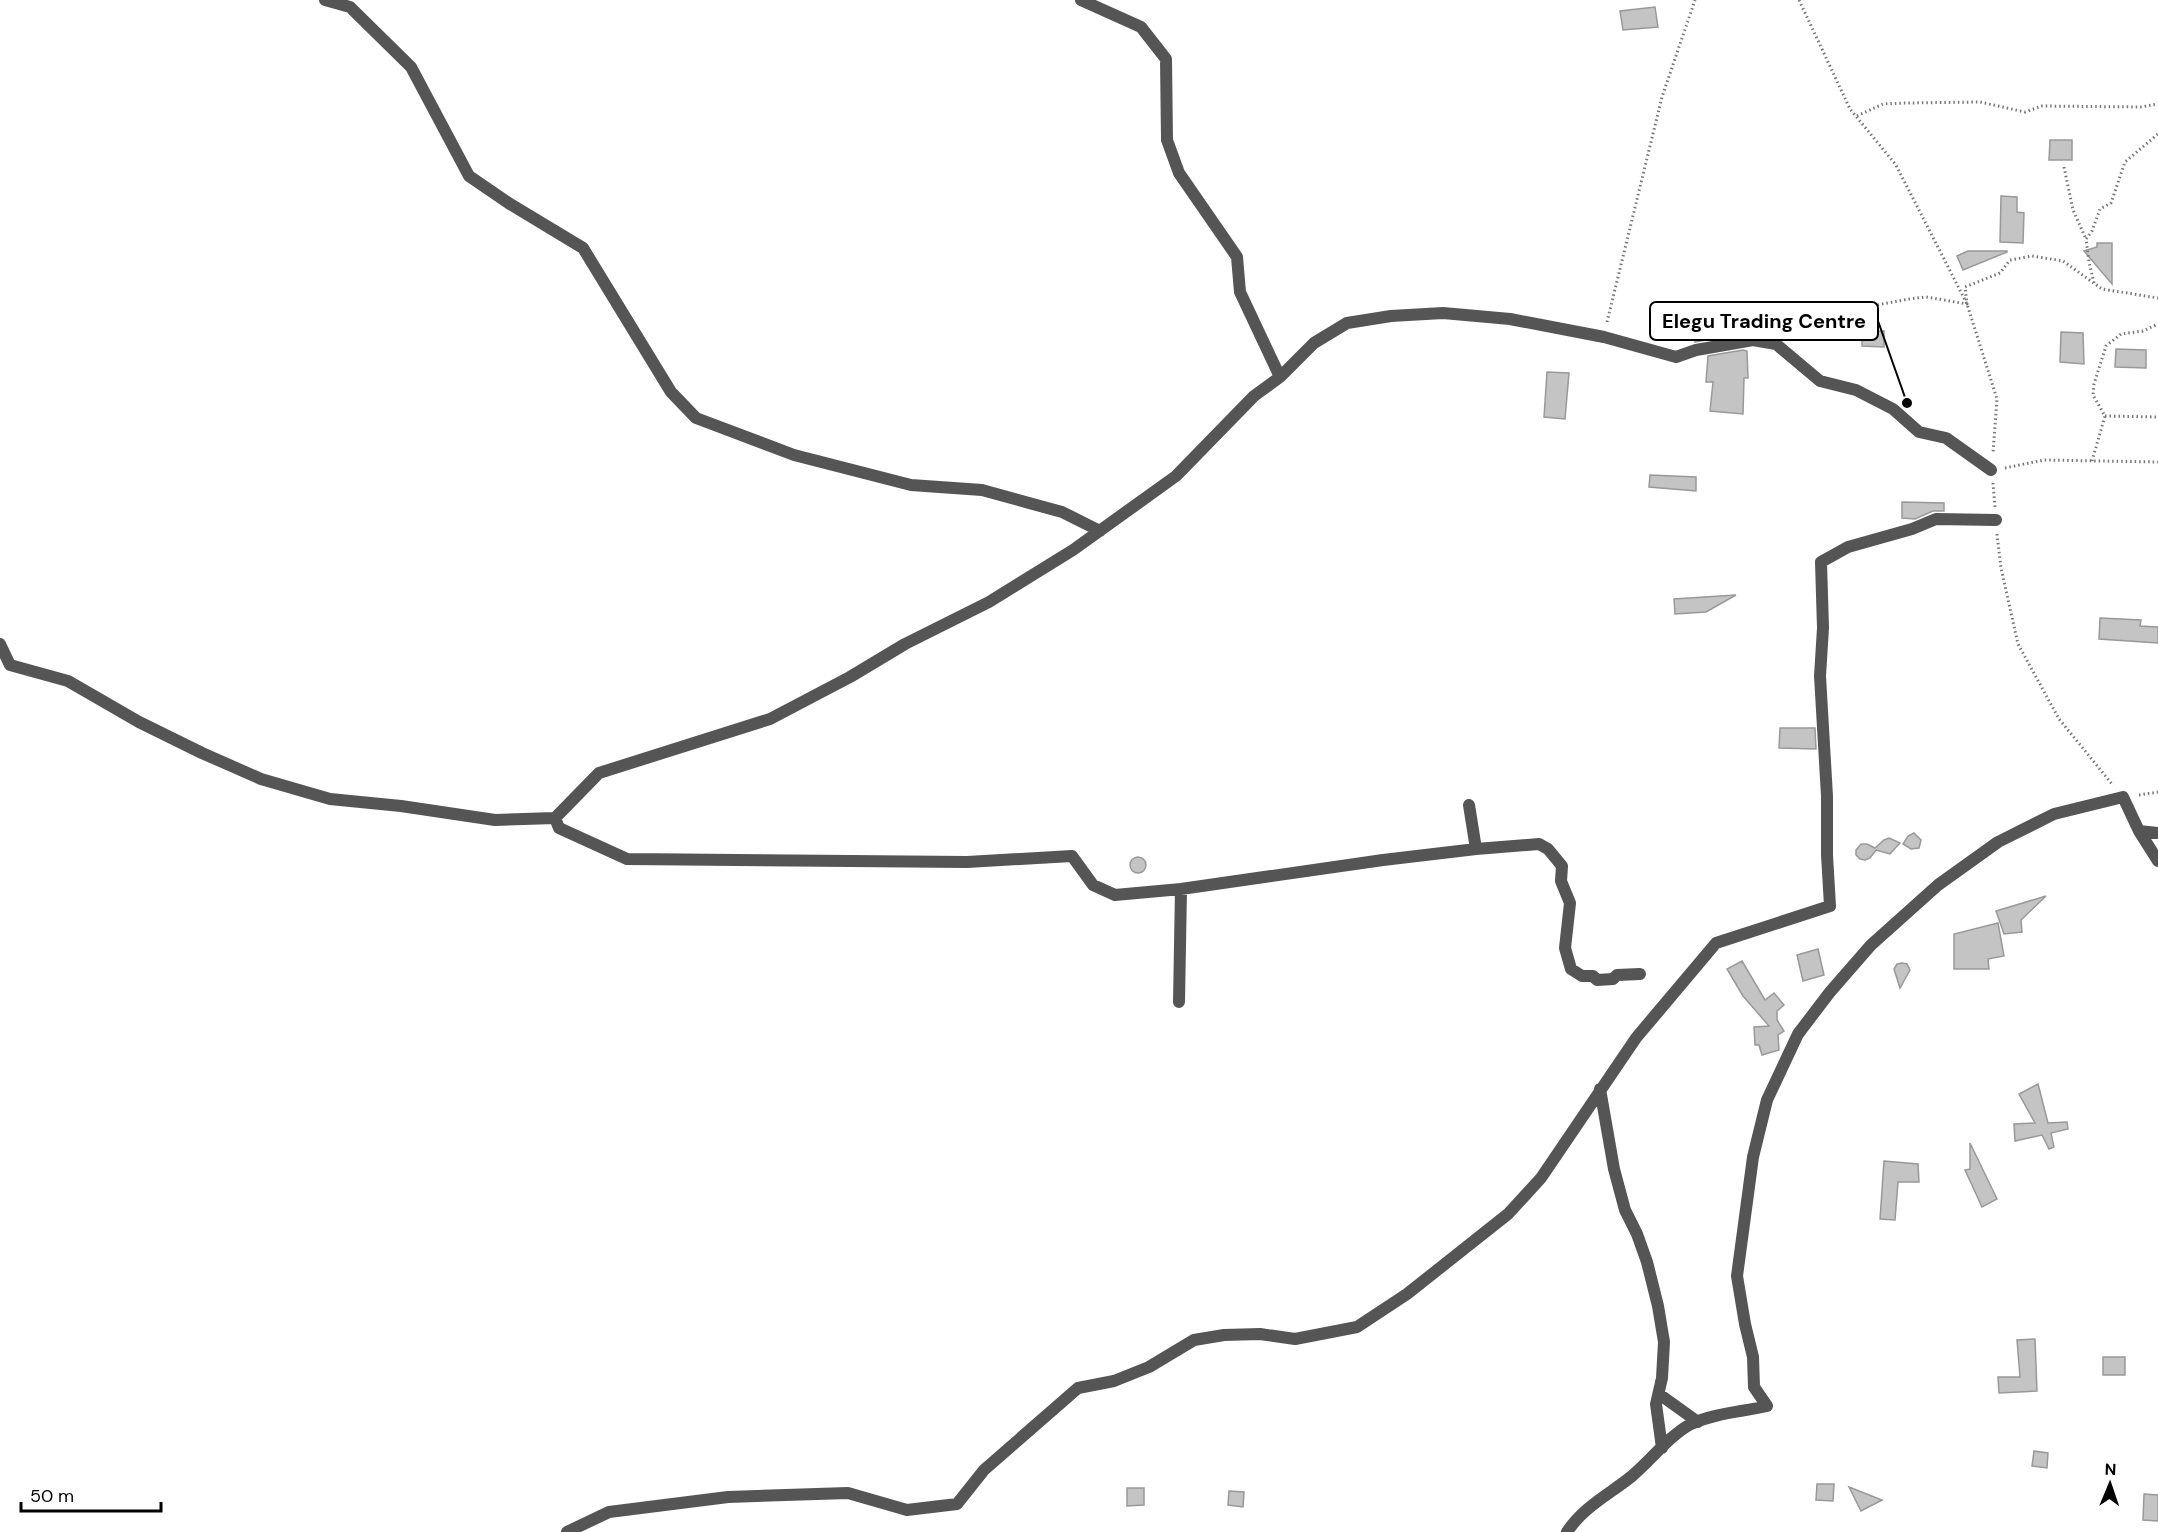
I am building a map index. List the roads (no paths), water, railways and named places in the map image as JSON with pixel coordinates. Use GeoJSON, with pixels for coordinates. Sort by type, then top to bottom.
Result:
{"type":"FeatureCollection","features":[{"type":"Feature","properties":{"kind":"street"},"geometry":{"type":"LineString","coordinates":[[325,0],[350,7],[411,67],[470,176],[510,204],[583,248],[671,392],[696,418],[794,455],[911,485],[982,490],[1062,512],[1100,531]]}},
{"type":"Feature","properties":{"kind":"street"},"geometry":{"type":"LineString","coordinates":[[1081,0],[1141,27],[1166,59],[1167,140],[1179,173],[1237,257],[1240,292],[1280,377]]}},
{"type":"Feature","properties":{"kind":"street"},"geometry":{"type":"LineString","coordinates":[[0,644],[9,665],[68,681],[139,722],[261,779],[330,799],[400,806],[495,820],[555,818],[599,774],[770,719],[905,644],[989,602],[1073,550],[1176,476],[1254,396],[1280,377],[1314,343],[1347,323],[1391,316],[1443,313],[1510,319],[1604,337],[1676,357],[1696,350],[1753,340],[1776,344],[1820,381],[1856,390],[1893,409],[1919,432],[1946,438],[1991,471]]}},
{"type":"Feature","properties":{"kind":"street"},"geometry":{"type":"LineString","coordinates":[[567,1532],[609,1512],[728,1497],[848,1493],[907,1510],[957,1504],[984,1470],[1078,1388],[1114,1381],[1149,1367],[1194,1340],[1224,1335],[1260,1334],[1295,1339],[1357,1327],[1407,1293],[1508,1214],[1541,1178],[1636,1038],[1716,944],[1830,906],[1821,686],[1823,628],[1821,562],[1848,547],[1912,529],[1936,519],[1996,519]]}},
{"type":"Feature","properties":{"kind":"street"},"geometry":{"type":"LineString","coordinates":[[1567,1532],[1576,1518],[1632,1476],[1690,1425],[1721,1414],[1767,1406],[1754,1387],[1754,1357],[1745,1324],[1737,1276],[1753,1157],[1767,1100],[1798,1034],[1830,992],[1871,945],[1938,885],[1998,842],[2054,814],[2123,798],[2139,831],[2158,861]]}},
{"type":"Feature","properties":{"kind":"street"},"geometry":{"type":"LineString","coordinates":[[1469,805],[1476,849]]}},
{"type":"Feature","properties":{"kind":"street"},"geometry":{"type":"LineString","coordinates":[[555,818],[559,828],[627,859],[967,862],[1072,856],[1093,885],[1115,895],[1181,890],[1383,860],[1539,844],[1548,849],[1562,866],[1561,880],[1570,903],[1565,948],[1571,969],[1582,976],[1593,976],[1597,980],[1613,979],[1617,975],[1640,974]]}},
{"type":"Feature","properties":{"kind":"street"},"geometry":{"type":"LineString","coordinates":[[2139,831],[2158,833]]}},
{"type":"Feature","properties":{"kind":"street"},"geometry":{"type":"LineString","coordinates":[[1179,1002],[1181,890]]}},
{"type":"Feature","properties":{"kind":"street"},"geometry":{"type":"LineString","coordinates":[[1600,1089],[1614,1170],[1625,1210],[1647,1262],[1658,1306],[1664,1342],[1662,1378],[1656,1404],[1662,1448]]}},
{"type":"Feature","properties":{"kind":"street"},"geometry":{"type":"LineString","coordinates":[[1659,1394],[1698,1422]]}},
{"type":"Feature","properties":{"kind":"place","name":"Elegu Trading Centre"},"geometry":{"type":"Point","coordinates":[1907,403]}}]}
